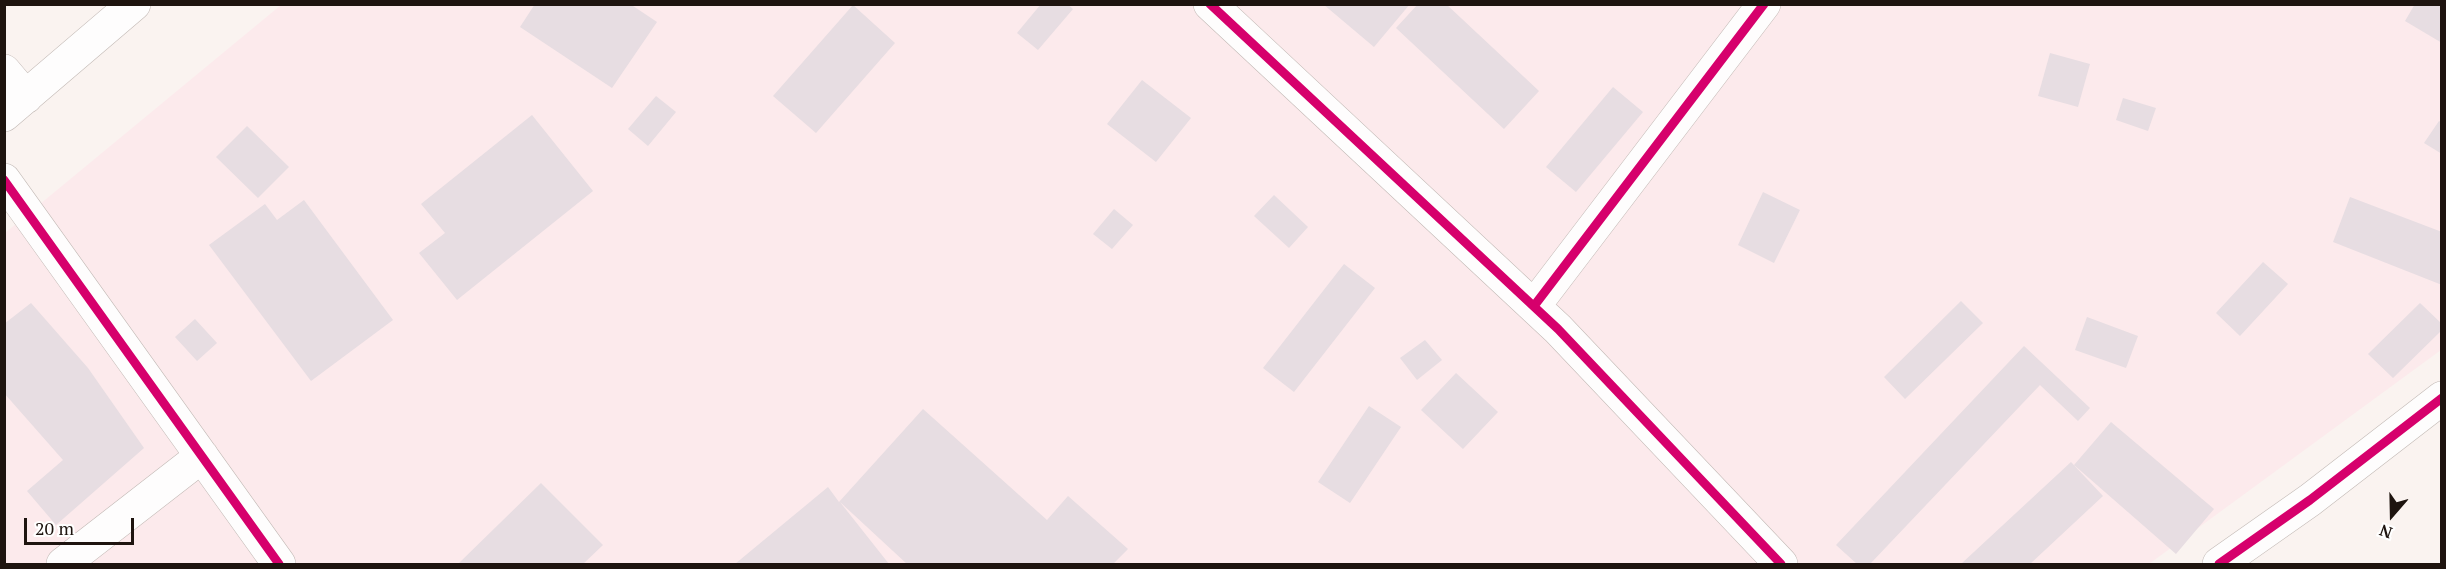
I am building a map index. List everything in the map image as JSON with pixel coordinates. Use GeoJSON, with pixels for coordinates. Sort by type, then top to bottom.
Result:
{"type":"FeatureCollection","features":[{"type":"Feature","properties":{"kind":"street"},"geometry":{"type":"LineString","coordinates":[[4,71],[15,106],[134,4]]}},
{"type":"Feature","properties":{"kind":"street"},"geometry":{"type":"LineString","coordinates":[[1210,4],[1534,306],[1781,564]]}},
{"type":"Feature","properties":{"kind":"street"},"geometry":{"type":"LineString","coordinates":[[1534,306],[1764,4]]}},
{"type":"Feature","properties":{"kind":"street"},"geometry":{"type":"LineString","coordinates":[[4,180],[279,564]]}},
{"type":"Feature","properties":{"kind":"street"},"geometry":{"type":"LineString","coordinates":[[2219,564],[2310,500],[2442,399]]}},
{"type":"Feature","properties":{"kind":"street"},"geometry":{"type":"LineString","coordinates":[[63,564],[202,456]]}},
{"type":"Feature","properties":{"kind":"shaded area"},"geometry":{"type":"Polygon","coordinates":[[[281,5],[2441,5],[2441,350],[2149,564],[5,564],[5,233],[281,5]]]}},
{"type":"Feature","properties":{"kind":"building"},"geometry":{"type":"Polygon","coordinates":[[[535,4],[630,4],[657,22],[612,88],[520,27],[535,4]]]}},
{"type":"Feature","properties":{"kind":"building"},"geometry":{"type":"Polygon","coordinates":[[[1041,4],[1067,4],[1073,9],[1038,50],[1017,33],[1041,4]]]}},
{"type":"Feature","properties":{"kind":"building"},"geometry":{"type":"Polygon","coordinates":[[[1323,4],[1410,4],[1374,47],[1323,4]]]}},
{"type":"Feature","properties":{"kind":"building"},"geometry":{"type":"Polygon","coordinates":[[[1418,4],[1446,4],[1539,91],[1504,129],[1396,28],[1418,4]]]}},
{"type":"Feature","properties":{"kind":"building"},"geometry":{"type":"Polygon","coordinates":[[[2415,4],[2442,4],[2442,43],[2405,21],[2415,4]]]}},
{"type":"Feature","properties":{"kind":"building"},"geometry":{"type":"Polygon","coordinates":[[[853,5],[895,43],[816,133],[773,96],[853,5]]]}},
{"type":"Feature","properties":{"kind":"building"},"geometry":{"type":"Polygon","coordinates":[[[2050,53],[2090,64],[2078,107],[2038,96],[2050,53]]]}},
{"type":"Feature","properties":{"kind":"building"},"geometry":{"type":"Polygon","coordinates":[[[1142,80],[1191,118],[1156,162],[1107,124],[1142,80]]]}},
{"type":"Feature","properties":{"kind":"building"},"geometry":{"type":"Polygon","coordinates":[[[1613,87],[1643,112],[1576,192],[1546,167],[1613,87]]]}},
{"type":"Feature","properties":{"kind":"building"},"geometry":{"type":"Polygon","coordinates":[[[656,96],[676,112],[648,146],[628,129],[656,96]]]}},
{"type":"Feature","properties":{"kind":"building"},"geometry":{"type":"Polygon","coordinates":[[[2123,98],[2156,108],[2148,131],[2116,120],[2123,98]]]}},
{"type":"Feature","properties":{"kind":"building"},"geometry":{"type":"Polygon","coordinates":[[[532,115],[593,191],[457,300],[419,253],[445,233],[421,204],[532,115]]]}},
{"type":"Feature","properties":{"kind":"building"},"geometry":{"type":"Polygon","coordinates":[[[2439,121],[2442,123],[2442,154],[2424,143],[2439,121]]]}},
{"type":"Feature","properties":{"kind":"building"},"geometry":{"type":"Polygon","coordinates":[[[247,126],[289,167],[258,198],[216,157],[247,126]]]}},
{"type":"Feature","properties":{"kind":"building"},"geometry":{"type":"Polygon","coordinates":[[[1763,192],[1800,210],[1774,263],[1738,245],[1763,192]]]}},
{"type":"Feature","properties":{"kind":"building"},"geometry":{"type":"Polygon","coordinates":[[[1274,195],[1308,227],[1289,248],[1254,216],[1274,195]]]}},
{"type":"Feature","properties":{"kind":"building"},"geometry":{"type":"Polygon","coordinates":[[[2350,197],[2442,232],[2442,285],[2333,242],[2350,197]]]}},
{"type":"Feature","properties":{"kind":"building"},"geometry":{"type":"Polygon","coordinates":[[[304,200],[393,320],[311,381],[209,245],[265,204],[277,220],[304,200]]]}},
{"type":"Feature","properties":{"kind":"building"},"geometry":{"type":"Polygon","coordinates":[[[1114,209],[1133,225],[1112,249],[1093,234],[1114,209]]]}},
{"type":"Feature","properties":{"kind":"building"},"geometry":{"type":"Polygon","coordinates":[[[2263,262],[2288,284],[2240,336],[2216,313],[2263,262]]]}},
{"type":"Feature","properties":{"kind":"building"},"geometry":{"type":"Polygon","coordinates":[[[1344,264],[1375,288],[1294,392],[1263,368],[1344,264]]]}},
{"type":"Feature","properties":{"kind":"building"},"geometry":{"type":"Polygon","coordinates":[[[1961,301],[1983,323],[1905,399],[1884,377],[1961,301]]]}},
{"type":"Feature","properties":{"kind":"building"},"geometry":{"type":"Polygon","coordinates":[[[31,303],[88,368],[144,448],[56,525],[27,491],[63,460],[4,393],[4,324],[31,303]]]}},
{"type":"Feature","properties":{"kind":"building"},"geometry":{"type":"Polygon","coordinates":[[[2420,303],[2442,324],[2442,330],[2393,378],[2368,354],[2420,303]]]}},
{"type":"Feature","properties":{"kind":"building"},"geometry":{"type":"Polygon","coordinates":[[[2087,317],[2138,336],[2126,368],[2075,350],[2087,317]]]}},
{"type":"Feature","properties":{"kind":"building"},"geometry":{"type":"Polygon","coordinates":[[[195,319],[217,343],[197,361],[175,337],[195,319]]]}},
{"type":"Feature","properties":{"kind":"building"},"geometry":{"type":"Polygon","coordinates":[[[1425,340],[1442,360],[1417,380],[1400,358],[1425,340]]]}},
{"type":"Feature","properties":{"kind":"building"},"geometry":{"type":"Polygon","coordinates":[[[2024,346],[2090,408],[2078,421],[2040,385],[1870,564],[1857,564],[1836,545],[2024,346]]]}},
{"type":"Feature","properties":{"kind":"building"},"geometry":{"type":"Polygon","coordinates":[[[1456,373],[1498,412],[1463,449],[1421,410],[1456,373]]]}},
{"type":"Feature","properties":{"kind":"building"},"geometry":{"type":"Polygon","coordinates":[[[1369,406],[1401,427],[1350,503],[1318,482],[1369,406]]]}},
{"type":"Feature","properties":{"kind":"building"},"geometry":{"type":"Polygon","coordinates":[[[923,409],[1047,520],[1068,496],[1128,549],[1113,564],[907,564],[840,502],[889,564],[735,564],[828,487],[839,502],[923,409]]]}},
{"type":"Feature","properties":{"kind":"building"},"geometry":{"type":"Polygon","coordinates":[[[2111,422],[2214,509],[2176,554],[2074,465],[2111,422]]]}},
{"type":"Feature","properties":{"kind":"building"},"geometry":{"type":"Polygon","coordinates":[[[2071,462],[2103,496],[2030,564],[1961,564],[2071,462]]]}},
{"type":"Feature","properties":{"kind":"building"},"geometry":{"type":"Polygon","coordinates":[[[541,483],[603,545],[583,564],[458,564],[541,483]]]}},
{"type":"Feature","properties":{"kind":"cycle path"},"geometry":{"type":"LineString","coordinates":[[1210,4],[1558,329],[1781,564]]}},
{"type":"Feature","properties":{"kind":"cycle path"},"geometry":{"type":"LineString","coordinates":[[1534,306],[1764,4]]}},
{"type":"Feature","properties":{"kind":"cycle path"},"geometry":{"type":"LineString","coordinates":[[4,180],[279,564]]}},
{"type":"Feature","properties":{"kind":"cycle path"},"geometry":{"type":"LineString","coordinates":[[2219,564],[2310,500],[2442,398]]}}]}
